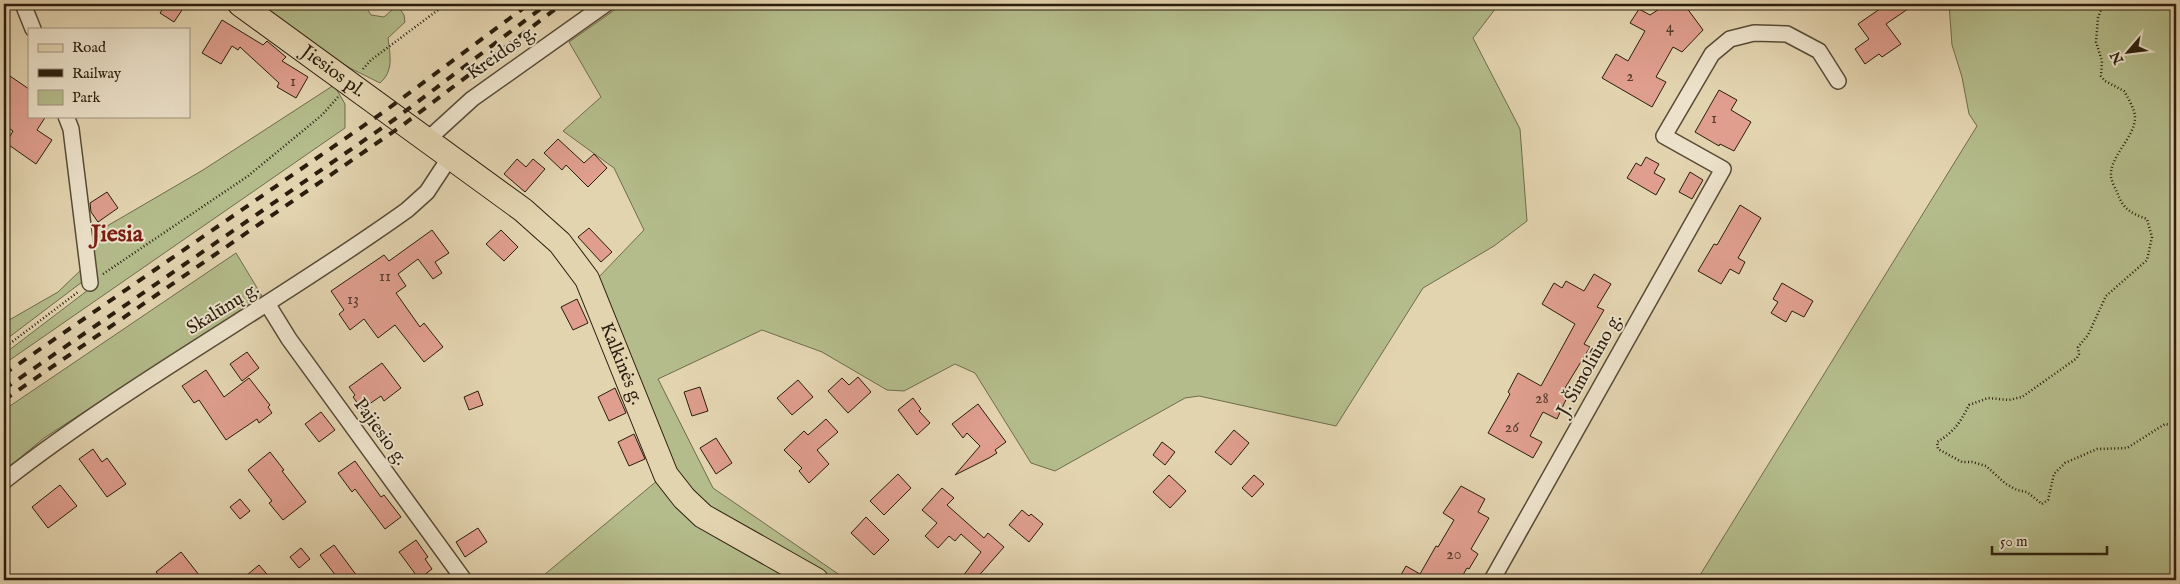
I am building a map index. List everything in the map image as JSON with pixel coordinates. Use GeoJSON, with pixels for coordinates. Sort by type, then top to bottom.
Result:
{"type":"FeatureCollection","features":[{"type":"Feature","properties":{"kind":"main road","name":"Jiesios pl."},"geometry":{"type":"LineString","coordinates":[[240,4],[426,141]]}},
{"type":"Feature","properties":{"kind":"main road","name":"Kalkinės g."},"geometry":{"type":"LineString","coordinates":[[426,141],[523,210],[560,243],[587,279],[666,474],[684,498],[703,516],[816,580]]}},
{"type":"Feature","properties":{"kind":"street"},"geometry":{"type":"LineString","coordinates":[[23,4],[33,28]]}},
{"type":"Feature","properties":{"kind":"street","name":"Kreidos g."},"geometry":{"type":"LineString","coordinates":[[426,141],[472,98],[606,4]]}},
{"type":"Feature","properties":{"kind":"street","name":"J. Šimoliūno g."},"geometry":{"type":"LineString","coordinates":[[1492,580],[1723,170],[1664,136],[1712,54],[1730,39],[1754,33],[1787,34],[1819,51],[1838,81]]}},
{"type":"Feature","properties":{"kind":"street"},"geometry":{"type":"LineString","coordinates":[[67,118],[71,129],[90,284]]}},
{"type":"Feature","properties":{"kind":"street","name":"Skalūnų g."},"geometry":{"type":"LineString","coordinates":[[4,481],[58,439],[268,305],[407,210],[427,192],[450,158]]}},
{"type":"Feature","properties":{"kind":"street","name":"Pajiesio g."},"geometry":{"type":"LineString","coordinates":[[268,305],[288,339],[464,580]]}},
{"type":"Feature","properties":{"kind":"path"},"geometry":{"type":"LineString","coordinates":[[4,348],[90,284],[248,176],[322,115],[371,60],[446,4]]}},
{"type":"Feature","properties":{"kind":"path"},"geometry":{"type":"LineString","coordinates":[[2103,4],[2098,18],[2096,42],[2102,60],[2101,76],[2105,81],[2124,91],[2135,115],[2134,123],[2125,144],[2117,155],[2111,177],[2122,206],[2135,215],[2147,219],[2152,237],[2147,260],[2106,296],[2088,335],[2078,347],[2077,358],[2022,397],[2010,400],[1988,398],[1969,405],[1951,434],[1937,442],[1938,449],[1962,462],[1972,462],[1986,466],[2006,484],[2017,490],[2028,492],[2032,498],[2042,504],[2048,500],[2054,474],[2065,463],[2098,449],[2127,448],[2166,424],[2176,426]]}},
{"type":"Feature","properties":{"kind":"green space"},"geometry":{"type":"Polygon","coordinates":[[[250,4],[364,4],[371,15],[384,17],[394,8],[400,9],[404,15],[405,22],[388,38],[389,68],[380,83],[350,68],[250,4]]]}},
{"type":"Feature","properties":{"kind":"green space"},"geometry":{"type":"Polygon","coordinates":[[[623,4],[1499,4],[1473,38],[1520,129],[1527,221],[1494,246],[1423,288],[1336,426],[1199,396],[1185,398],[1055,471],[1031,463],[975,373],[955,364],[904,391],[887,390],[822,352],[762,330],[658,379],[713,488],[847,580],[827,580],[695,497],[676,476],[596,280],[644,230],[614,168],[563,131],[601,97],[569,42],[623,4]]]}},
{"type":"Feature","properties":{"kind":"green space"},"geometry":{"type":"Polygon","coordinates":[[[1949,4],[2176,4],[2176,580],[1697,580],[1977,126],[1969,114],[1962,77],[1952,45],[1949,4]]]}},
{"type":"Feature","properties":{"kind":"green space"},"geometry":{"type":"Polygon","coordinates":[[[334,85],[345,104],[345,128],[4,364],[4,354],[92,287],[90,236],[203,170],[334,85]]]}},
{"type":"Feature","properties":{"kind":"green space"},"geometry":{"type":"Polygon","coordinates":[[[236,253],[262,296],[44,438],[4,471],[4,410],[236,253]]]}},
{"type":"Feature","properties":{"kind":"green space"},"geometry":{"type":"Polygon","coordinates":[[[84,267],[82,282],[4,341],[4,323],[58,292],[84,267]]]}},
{"type":"Feature","properties":{"kind":"green space"},"geometry":{"type":"Polygon","coordinates":[[[658,480],[797,580],[538,580],[658,480]]]}},
{"type":"Feature","properties":{"kind":"building"},"geometry":{"type":"Polygon","coordinates":[[[166,4],[186,4],[174,22],[160,13],[166,4]]]}},
{"type":"Feature","properties":{"kind":"building"},"geometry":{"type":"Polygon","coordinates":[[[1667,4],[1684,4],[1703,30],[1682,52],[1673,47],[1656,77],[1666,82],[1652,107],[1602,78],[1616,54],[1628,61],[1645,31],[1630,23],[1639,9],[1650,15],[1667,4]]]}},
{"type":"Feature","properties":{"kind":"building"},"geometry":{"type":"Polygon","coordinates":[[[1887,4],[1915,4],[1886,24],[1901,44],[1882,57],[1879,54],[1865,64],[1855,49],[1869,39],[1858,24],[1887,4]]]}},
{"type":"Feature","properties":{"kind":"building"},"geometry":{"type":"Polygon","coordinates":[[[222,20],[263,45],[267,41],[286,57],[282,61],[308,77],[296,98],[277,87],[279,83],[240,47],[238,50],[232,46],[221,64],[202,53],[222,20]]]}},
{"type":"Feature","properties":{"kind":"building"},"geometry":{"type":"Polygon","coordinates":[[[4,72],[28,88],[28,118],[45,118],[37,130],[52,140],[36,164],[6,143],[13,131],[4,125],[4,72]]]}},
{"type":"Feature","properties":{"kind":"building"},"geometry":{"type":"Polygon","coordinates":[[[1719,90],[1737,100],[1731,110],[1751,122],[1734,151],[1720,144],[1719,146],[1695,132],[1719,90]]]}},
{"type":"Feature","properties":{"kind":"building"},"geometry":{"type":"Polygon","coordinates":[[[558,139],[584,163],[594,154],[607,168],[588,187],[566,165],[562,170],[544,153],[558,139]]]}},
{"type":"Feature","properties":{"kind":"building"},"geometry":{"type":"Polygon","coordinates":[[[1646,157],[1659,164],[1654,173],[1665,179],[1656,195],[1627,178],[1636,163],[1641,166],[1646,157]]]}},
{"type":"Feature","properties":{"kind":"building"},"geometry":{"type":"Polygon","coordinates":[[[517,159],[526,167],[533,159],[545,169],[525,192],[504,174],[517,159]]]}},
{"type":"Feature","properties":{"kind":"building"},"geometry":{"type":"Polygon","coordinates":[[[1690,172],[1703,180],[1692,199],[1679,192],[1690,172]]]}},
{"type":"Feature","properties":{"kind":"building"},"geometry":{"type":"Polygon","coordinates":[[[107,192],[118,208],[98,222],[91,212],[90,203],[107,192]]]}},
{"type":"Feature","properties":{"kind":"building"},"geometry":{"type":"Polygon","coordinates":[[[1740,205],[1761,218],[1738,258],[1745,262],[1739,274],[1730,269],[1721,284],[1698,271],[1714,244],[1717,245],[1740,205]]]}},
{"type":"Feature","properties":{"kind":"building"},"geometry":{"type":"Polygon","coordinates":[[[589,228],[612,252],[601,262],[578,237],[589,228]]]}},
{"type":"Feature","properties":{"kind":"building"},"geometry":{"type":"Polygon","coordinates":[[[432,230],[449,253],[435,262],[442,273],[433,279],[418,259],[398,274],[406,286],[396,293],[420,327],[424,323],[443,347],[424,362],[395,325],[378,338],[364,319],[350,330],[339,314],[344,310],[331,291],[384,255],[389,261],[432,230]]]}},
{"type":"Feature","properties":{"kind":"building"},"geometry":{"type":"Polygon","coordinates":[[[501,230],[518,247],[504,261],[486,244],[501,230]]]}},
{"type":"Feature","properties":{"kind":"building"},"geometry":{"type":"Polygon","coordinates":[[[1594,274],[1611,284],[1597,307],[1604,310],[1584,344],[1590,347],[1565,388],[1570,391],[1557,419],[1543,412],[1530,436],[1542,442],[1533,458],[1488,433],[1510,394],[1508,392],[1518,373],[1541,386],[1575,324],[1542,304],[1554,283],[1562,288],[1566,281],[1584,291],[1594,274]]]}},
{"type":"Feature","properties":{"kind":"building"},"geometry":{"type":"Polygon","coordinates":[[[1782,283],[1813,301],[1804,317],[1792,311],[1786,322],[1771,313],[1778,302],[1773,299],[1782,283]]]}},
{"type":"Feature","properties":{"kind":"building"},"geometry":{"type":"Polygon","coordinates":[[[577,299],[588,323],[573,330],[561,307],[577,299]]]}},
{"type":"Feature","properties":{"kind":"building"},"geometry":{"type":"Polygon","coordinates":[[[247,352],[259,368],[242,381],[230,364],[247,352]]]}},
{"type":"Feature","properties":{"kind":"building"},"geometry":{"type":"Polygon","coordinates":[[[382,363],[401,388],[384,401],[381,396],[362,409],[353,397],[355,395],[349,387],[382,363]]]}},
{"type":"Feature","properties":{"kind":"building"},"geometry":{"type":"Polygon","coordinates":[[[206,370],[224,397],[249,378],[270,405],[268,407],[272,413],[259,423],[257,419],[226,440],[199,400],[194,403],[182,386],[206,370]]]}},
{"type":"Feature","properties":{"kind":"building"},"geometry":{"type":"Polygon","coordinates":[[[858,377],[871,392],[848,413],[828,391],[842,378],[849,385],[858,377]]]}},
{"type":"Feature","properties":{"kind":"building"},"geometry":{"type":"Polygon","coordinates":[[[798,380],[813,397],[792,415],[777,398],[798,380]]]}},
{"type":"Feature","properties":{"kind":"building"},"geometry":{"type":"Polygon","coordinates":[[[700,387],[708,411],[692,416],[684,392],[700,387]]]}},
{"type":"Feature","properties":{"kind":"building"},"geometry":{"type":"Polygon","coordinates":[[[615,388],[626,413],[609,421],[598,397],[615,388]]]}},
{"type":"Feature","properties":{"kind":"building"},"geometry":{"type":"Polygon","coordinates":[[[478,391],[483,405],[469,410],[464,397],[478,391]]]}},
{"type":"Feature","properties":{"kind":"building"},"geometry":{"type":"Polygon","coordinates":[[[913,398],[921,409],[919,411],[930,423],[917,435],[898,410],[913,398]]]}},
{"type":"Feature","properties":{"kind":"building"},"geometry":{"type":"Polygon","coordinates":[[[978,404],[1006,442],[995,450],[997,453],[955,475],[980,446],[967,433],[963,438],[952,424],[978,404]]]}},
{"type":"Feature","properties":{"kind":"building"},"geometry":{"type":"Polygon","coordinates":[[[321,412],[335,430],[319,442],[305,424],[321,412]]]}},
{"type":"Feature","properties":{"kind":"building"},"geometry":{"type":"Polygon","coordinates":[[[826,419],[838,432],[817,450],[829,464],[809,483],[799,471],[802,468],[784,450],[804,431],[808,435],[826,419]]]}},
{"type":"Feature","properties":{"kind":"building"},"geometry":{"type":"Polygon","coordinates":[[[1234,430],[1249,443],[1231,465],[1215,452],[1234,430]]]}},
{"type":"Feature","properties":{"kind":"building"},"geometry":{"type":"Polygon","coordinates":[[[634,434],[645,459],[629,466],[618,442],[634,434]]]}},
{"type":"Feature","properties":{"kind":"building"},"geometry":{"type":"Polygon","coordinates":[[[716,438],[732,463],[716,474],[700,448],[716,438]]]}},
{"type":"Feature","properties":{"kind":"building"},"geometry":{"type":"Polygon","coordinates":[[[1162,442],[1175,452],[1165,465],[1153,455],[1162,442]]]}},
{"type":"Feature","properties":{"kind":"building"},"geometry":{"type":"Polygon","coordinates":[[[93,449],[102,462],[107,458],[126,484],[107,497],[79,459],[93,449]]]}},
{"type":"Feature","properties":{"kind":"building"},"geometry":{"type":"Polygon","coordinates":[[[270,452],[306,502],[283,520],[269,503],[272,501],[248,470],[270,452]]]}},
{"type":"Feature","properties":{"kind":"building"},"geometry":{"type":"Polygon","coordinates":[[[355,461],[381,497],[384,495],[401,517],[385,529],[355,489],[352,492],[338,473],[355,461]]]}},
{"type":"Feature","properties":{"kind":"building"},"geometry":{"type":"Polygon","coordinates":[[[898,474],[911,488],[884,515],[870,501],[898,474]]]}},
{"type":"Feature","properties":{"kind":"building"},"geometry":{"type":"Polygon","coordinates":[[[1169,475],[1186,491],[1170,508],[1153,492],[1169,475]]]}},
{"type":"Feature","properties":{"kind":"building"},"geometry":{"type":"Polygon","coordinates":[[[1254,475],[1264,484],[1252,497],[1242,488],[1254,475]]]}},
{"type":"Feature","properties":{"kind":"building"},"geometry":{"type":"Polygon","coordinates":[[[60,485],[77,506],[48,528],[32,507],[60,485]]]}},
{"type":"Feature","properties":{"kind":"building"},"geometry":{"type":"Polygon","coordinates":[[[1461,486],[1485,499],[1478,512],[1489,518],[1471,549],[1478,554],[1469,569],[1467,568],[1460,580],[1398,580],[1406,566],[1420,574],[1454,520],[1443,513],[1461,486]]]}},
{"type":"Feature","properties":{"kind":"building"},"geometry":{"type":"Polygon","coordinates":[[[942,488],[954,498],[947,505],[984,538],[988,533],[1004,547],[975,580],[960,580],[981,552],[961,534],[955,541],[949,536],[938,548],[925,536],[937,523],[922,510],[942,488]]]}},
{"type":"Feature","properties":{"kind":"building"},"geometry":{"type":"Polygon","coordinates":[[[240,499],[250,511],[240,519],[230,507],[240,499]]]}},
{"type":"Feature","properties":{"kind":"building"},"geometry":{"type":"Polygon","coordinates":[[[1022,510],[1029,516],[1031,514],[1043,524],[1029,542],[1009,525],[1022,510]]]}},
{"type":"Feature","properties":{"kind":"building"},"geometry":{"type":"Polygon","coordinates":[[[866,517],[889,540],[874,555],[851,533],[866,517]]]}},
{"type":"Feature","properties":{"kind":"building"},"geometry":{"type":"Polygon","coordinates":[[[478,528],[487,542],[465,557],[456,542],[478,528]]]}},
{"type":"Feature","properties":{"kind":"building"},"geometry":{"type":"Polygon","coordinates":[[[416,540],[428,557],[425,559],[432,569],[419,579],[399,552],[416,540]]]}},
{"type":"Feature","properties":{"kind":"building"},"geometry":{"type":"Polygon","coordinates":[[[334,545],[360,580],[339,580],[320,555],[334,545]]]}},
{"type":"Feature","properties":{"kind":"building"},"geometry":{"type":"Polygon","coordinates":[[[301,548],[310,559],[299,568],[290,557],[301,548]]]}},
{"type":"Feature","properties":{"kind":"building"},"geometry":{"type":"Polygon","coordinates":[[[181,552],[203,580],[163,580],[156,572],[181,552]]]}},
{"type":"Feature","properties":{"kind":"building"},"geometry":{"type":"Polygon","coordinates":[[[259,565],[272,580],[241,580],[259,565]]]}},
{"type":"Feature","properties":{"kind":"railway"},"geometry":{"type":"LineString","coordinates":[[4,374],[385,111],[529,4]]}},
{"type":"Feature","properties":{"kind":"railway"},"geometry":{"type":"LineString","coordinates":[[4,389],[395,119],[547,4]]}},
{"type":"Feature","properties":{"kind":"railway"},"geometry":{"type":"LineString","coordinates":[[4,400],[403,125],[562,4]]}},
{"type":"Feature","properties":{"kind":"district","name":"Jiesia"},"geometry":{"type":"Point","coordinates":[117,234]}}]}
